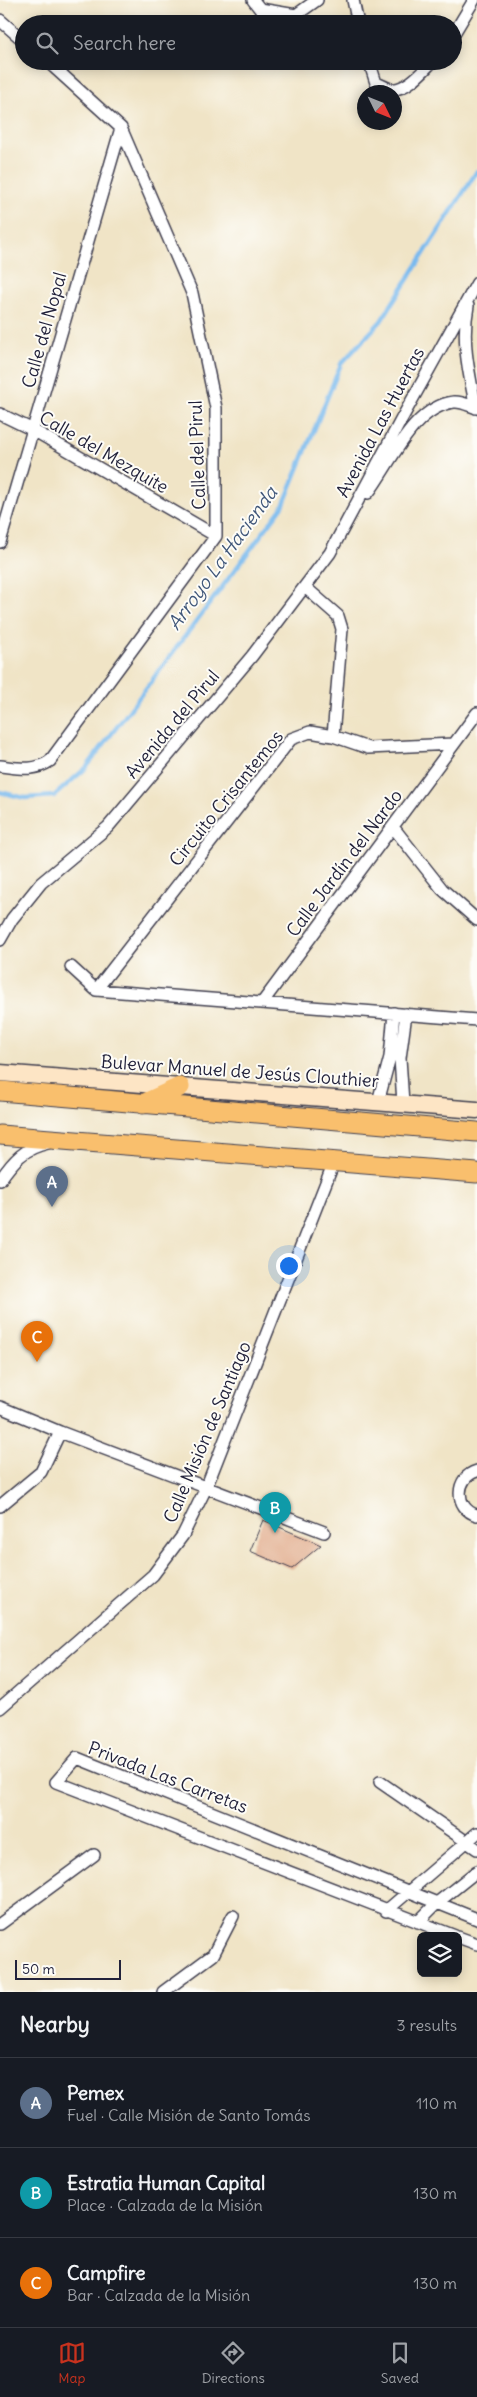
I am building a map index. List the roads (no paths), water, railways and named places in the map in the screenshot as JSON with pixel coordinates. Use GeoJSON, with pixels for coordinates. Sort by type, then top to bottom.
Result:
{"type":"FeatureCollection","features":[{"type":"Feature","properties":{"kind":"main road"},"geometry":{"type":"LineString","coordinates":[[142,1104],[180,1087]]}},
{"type":"Feature","properties":{"kind":"main road"},"geometry":{"type":"LineString","coordinates":[[0,1091],[477,1132]]}},
{"type":"Feature","properties":{"kind":"main road"},"geometry":{"type":"LineString","coordinates":[[0,1135],[477,1174]]}},
{"type":"Feature","properties":{"kind":"street"},"geometry":{"type":"LineString","coordinates":[[253,0],[260,10],[296,14],[317,0]]}},
{"type":"Feature","properties":{"kind":"street"},"geometry":{"type":"LineString","coordinates":[[353,0],[356,15]]}},
{"type":"Feature","properties":{"kind":"street"},"geometry":{"type":"LineString","coordinates":[[462,20],[474,0]]}},
{"type":"Feature","properties":{"kind":"street"},"geometry":{"type":"LineString","coordinates":[[0,20],[15,33]]}},
{"type":"Feature","properties":{"kind":"street","name":"Calle del Pirul"},"geometry":{"type":"LineString","coordinates":[[57,70],[121,128],[192,293],[216,408],[216,536]]}},
{"type":"Feature","properties":{"kind":"street"},"geometry":{"type":"LineString","coordinates":[[372,70],[376,82],[391,89],[400,88],[419,76],[425,70]]}},
{"type":"Feature","properties":{"kind":"street","name":"Calle del Nopal"},"geometry":{"type":"LineString","coordinates":[[0,542],[121,128]]}},
{"type":"Feature","properties":{"kind":"street","name":"Avenida Las Huertas"},"geometry":{"type":"LineString","coordinates":[[351,514],[477,283]]}},
{"type":"Feature","properties":{"kind":"street","name":"Avenida Las Huertas"},"geometry":{"type":"LineString","coordinates":[[351,514],[381,475],[412,427],[433,408],[456,402],[477,408],[464,347],[464,327],[470,295]]}},
{"type":"Feature","properties":{"kind":"street","name":"Calle del Mezquite"},"geometry":{"type":"LineString","coordinates":[[0,414],[33,430],[216,536]]}},
{"type":"Feature","properties":{"kind":"street","name":"Avenida del Pirul"},"geometry":{"type":"LineString","coordinates":[[0,940],[12,919],[41,883],[108,828],[252,656],[330,553],[351,514]]}},
{"type":"Feature","properties":{"kind":"street"},"geometry":{"type":"LineString","coordinates":[[0,766],[30,769],[41,767],[50,761],[216,536]]}},
{"type":"Feature","properties":{"kind":"street"},"geometry":{"type":"LineString","coordinates":[[304,587],[338,616],[342,629],[333,736]]}},
{"type":"Feature","properties":{"kind":"street"},"geometry":{"type":"LineString","coordinates":[[453,744],[477,713]]}},
{"type":"Feature","properties":{"kind":"street","name":"Circuito Crisantemos"},"geometry":{"type":"LineString","coordinates":[[96,990],[291,740],[310,732],[333,736],[368,748],[453,744]]}},
{"type":"Feature","properties":{"kind":"street","name":"Calle Jardín del Nardo"},"geometry":{"type":"LineString","coordinates":[[262,1003],[453,744]]}},
{"type":"Feature","properties":{"kind":"street"},"geometry":{"type":"LineString","coordinates":[[393,827],[442,889],[477,920]]}},
{"type":"Feature","properties":{"kind":"street"},"geometry":{"type":"LineString","coordinates":[[71,967],[96,990],[477,1020]]}},
{"type":"Feature","properties":{"kind":"street"},"geometry":{"type":"LineString","coordinates":[[378,1102],[390,1057],[394,1013]]}},
{"type":"Feature","properties":{"kind":"street"},"geometry":{"type":"LineString","coordinates":[[403,1103],[400,1058],[406,1014]]}},
{"type":"Feature","properties":{"kind":"street","name":"Bulevar Manuel de Jesús Clouthier"},"geometry":{"type":"LineString","coordinates":[[0,1073],[477,1110]]}},
{"type":"Feature","properties":{"kind":"street"},"geometry":{"type":"LineString","coordinates":[[0,1180],[18,1155],[38,1145],[62,1140]]}},
{"type":"Feature","properties":{"kind":"street","name":"Calle Misión de Santiago"},"geometry":{"type":"LineString","coordinates":[[0,1708],[153,1575],[183,1535],[206,1488],[334,1162]]}},
{"type":"Feature","properties":{"kind":"street"},"geometry":{"type":"LineString","coordinates":[[0,1406],[60,1432],[324,1532]]}},
{"type":"Feature","properties":{"kind":"street"},"geometry":{"type":"LineString","coordinates":[[0,1506],[41,1472],[60,1432]]}},
{"type":"Feature","properties":{"kind":"street"},"geometry":{"type":"LineString","coordinates":[[477,1471],[471,1472],[462,1481],[459,1493],[463,1505],[472,1514],[477,1515]]}},
{"type":"Feature","properties":{"kind":"street","name":"Privada Las Carretas"},"geometry":{"type":"LineString","coordinates":[[446,1932],[386,1911],[56,1782],[77,1758],[477,1919]]}},
{"type":"Feature","properties":{"kind":"street"},"geometry":{"type":"LineString","coordinates":[[380,1782],[477,1849]]}},
{"type":"Feature","properties":{"kind":"street"},"geometry":{"type":"LineString","coordinates":[[386,1911],[477,1832]]}},
{"type":"Feature","properties":{"kind":"street"},"geometry":{"type":"LineString","coordinates":[[0,1924],[94,1855]]}},
{"type":"Feature","properties":{"kind":"street"},"geometry":{"type":"LineString","coordinates":[[418,1922],[437,1903],[477,1870]]}},
{"type":"Feature","properties":{"kind":"street"},"geometry":{"type":"LineString","coordinates":[[164,1992],[213,1955],[233,1916]]}},
{"type":"Feature","properties":{"kind":"street","name":"Privada Las Carretas"},"geometry":{"type":"LineString","coordinates":[[462,1938],[477,1944]]}},
{"type":"Feature","properties":{"kind":"waterway","name":"Arroyo La Hacienda"},"geometry":{"type":"LineString","coordinates":[[0,792],[25,798],[54,796],[86,768],[283,506],[341,364],[381,321],[477,171]]}},
{"type":"Feature","properties":{"kind":"place","name":"Pemex"},"geometry":{"type":"Point","coordinates":[52,1207]}},
{"type":"Feature","properties":{"kind":"place","name":"Campfire"},"geometry":{"type":"Point","coordinates":[37,1362]}},
{"type":"Feature","properties":{"kind":"place","name":"Estratia Human Capital"},"geometry":{"type":"Point","coordinates":[275,1533]}}]}
